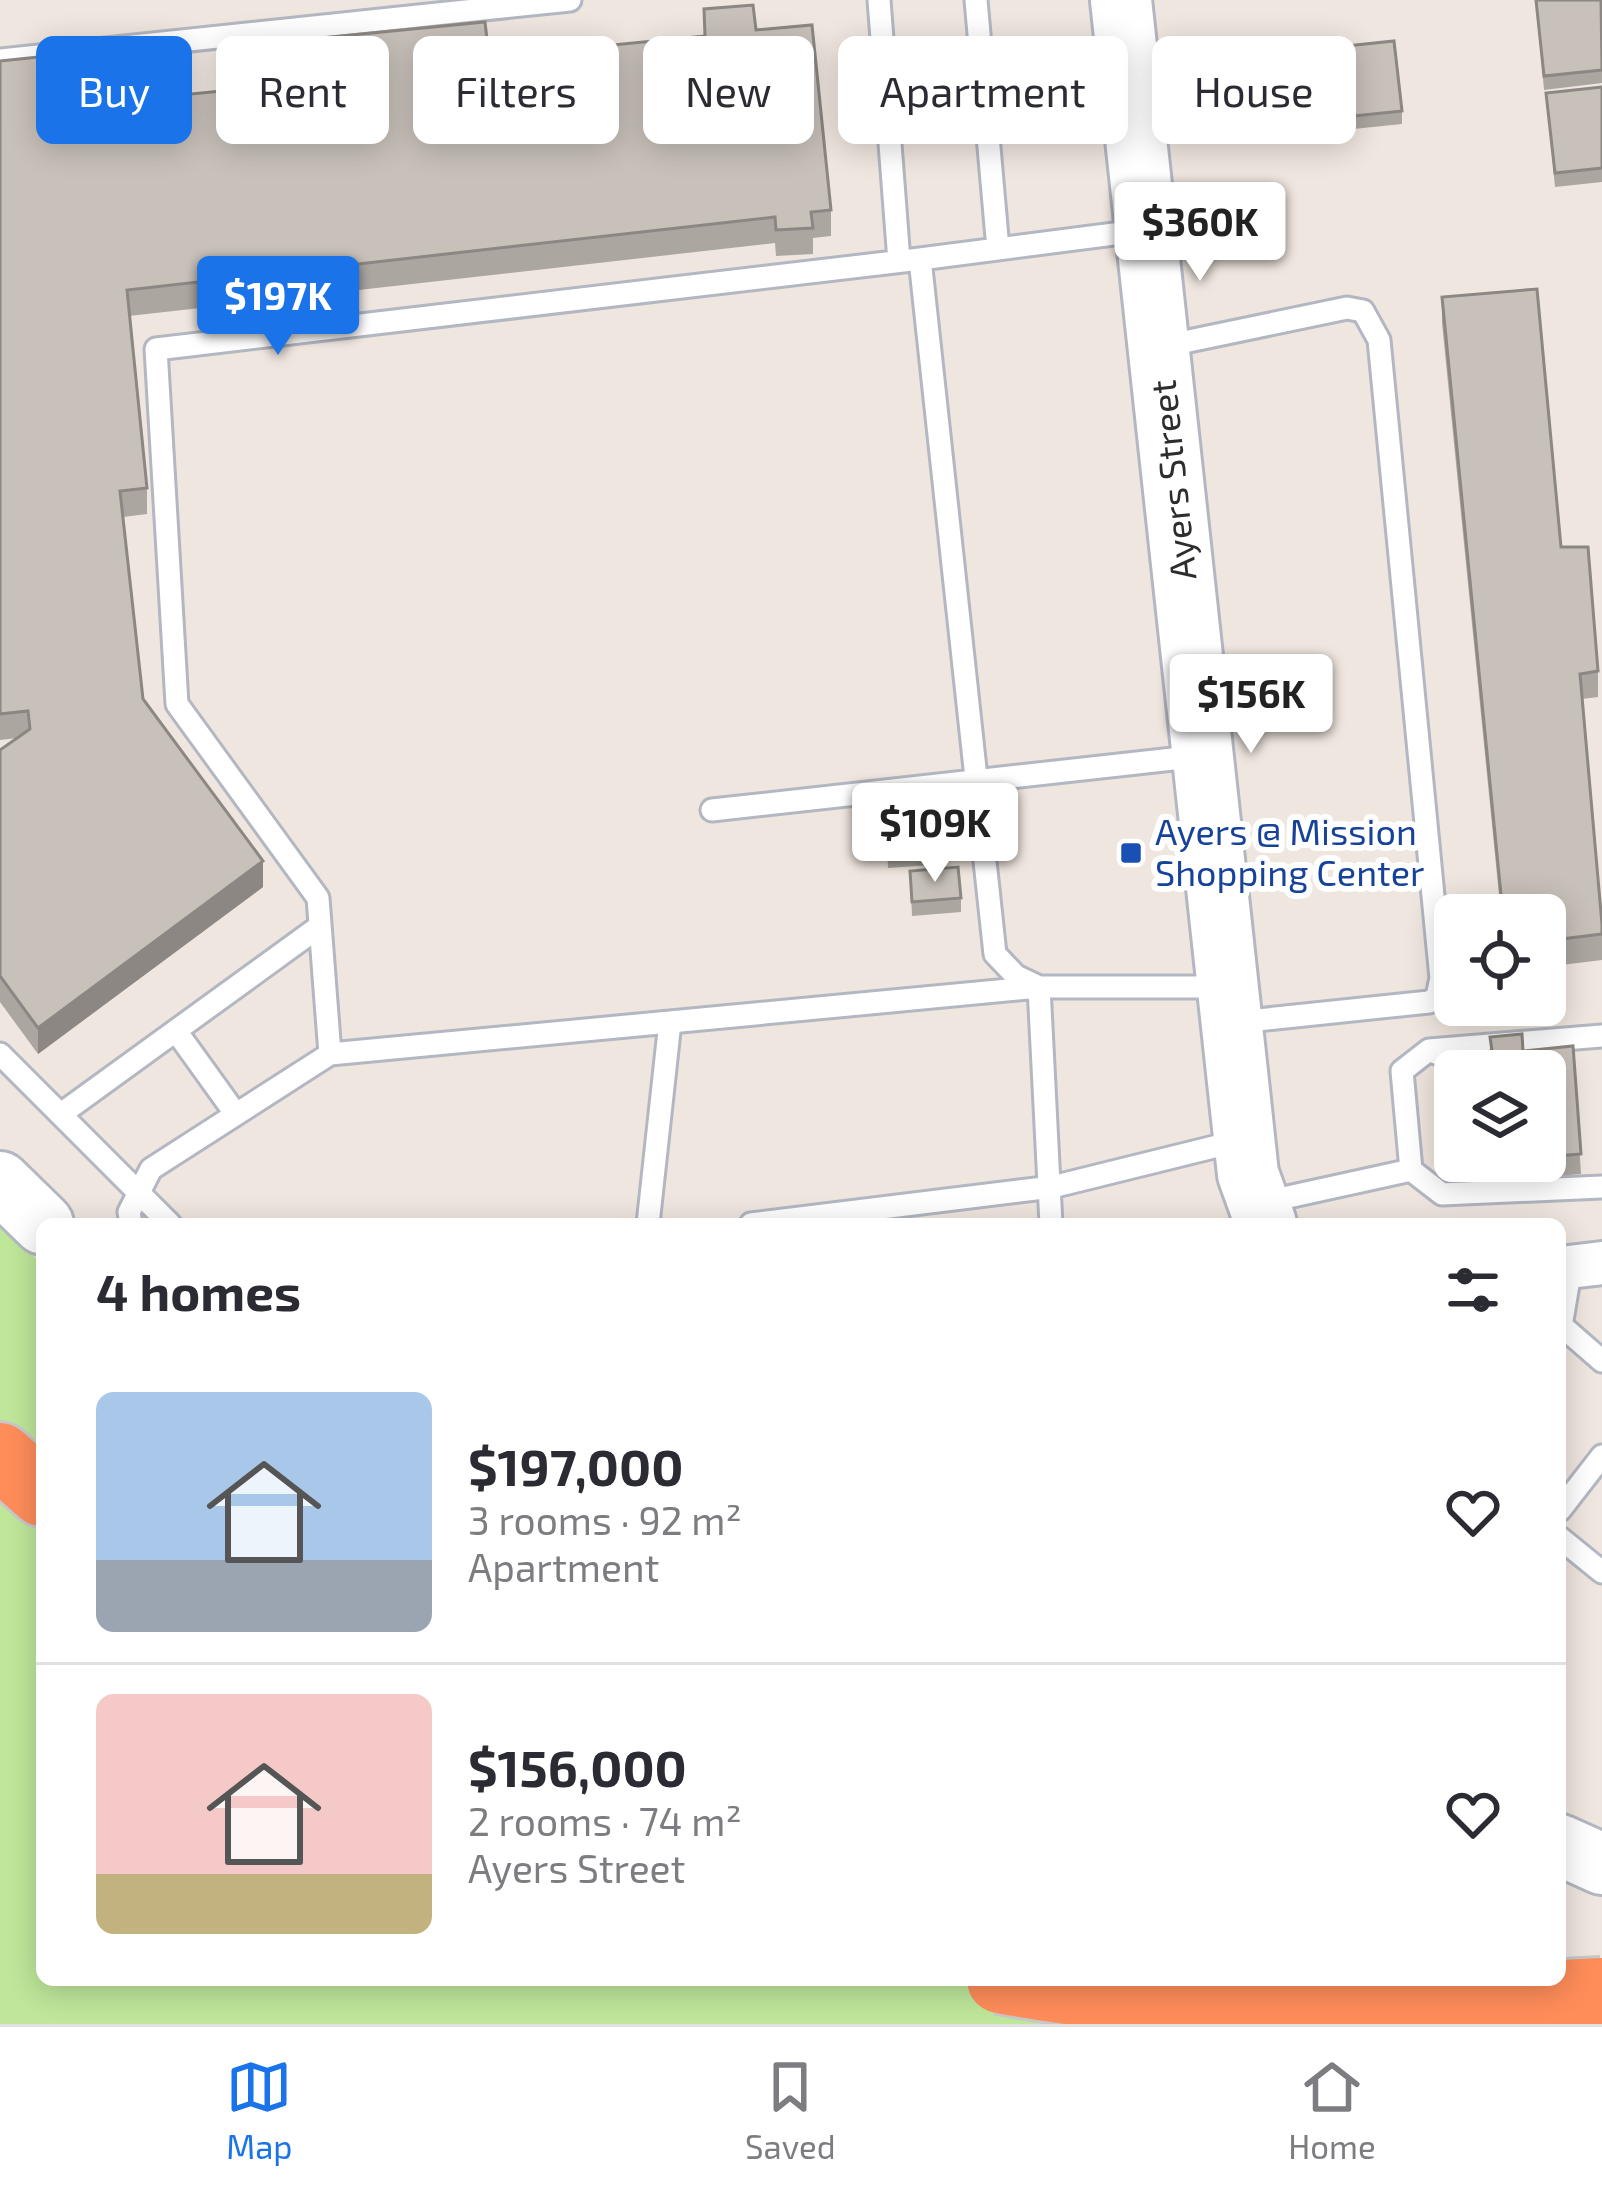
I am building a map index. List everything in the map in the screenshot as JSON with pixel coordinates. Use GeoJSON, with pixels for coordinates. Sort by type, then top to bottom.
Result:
{"type":"FeatureCollection","features":[{"type":"Feature","properties":{"kind":"highway"},"geometry":{"type":"LineString","coordinates":[[0,1456],[36,1488]]}},
{"type":"Feature","properties":{"kind":"highway"},"geometry":{"type":"LineString","coordinates":[[1031,1986],[1082,1996],[1307,2007],[1602,1991]]}},
{"type":"Feature","properties":{"kind":"main road","name":"Ayers Street"},"geometry":{"type":"LineString","coordinates":[[1121,0],[1250,1193]]}},
{"type":"Feature","properties":{"kind":"main road"},"geometry":{"type":"LineString","coordinates":[[0,1182],[37,1218]]}},
{"type":"Feature","properties":{"kind":"main road"},"geometry":{"type":"LineString","coordinates":[[1566,1848],[1602,1867]]}},
{"type":"Feature","properties":{"kind":"main road"},"geometry":{"type":"LineString","coordinates":[[1566,1873],[1602,1867]]}},
{"type":"Feature","properties":{"kind":"main road"},"geometry":{"type":"LineString","coordinates":[[1172,1986],[1177,2024]]}},
{"type":"Feature","properties":{"kind":"main road"},"geometry":{"type":"LineString","coordinates":[[1278,1986],[1282,2024]]}},
{"type":"Feature","properties":{"kind":"main road"},"geometry":{"type":"LineString","coordinates":[[1371,1986],[1374,2024]]}},
{"type":"Feature","properties":{"kind":"main road"},"geometry":{"type":"LineString","coordinates":[[1458,1986],[1461,2024]]}},
{"type":"Feature","properties":{"kind":"lane"},"geometry":{"type":"LineString","coordinates":[[0,60],[570,0]]}},
{"type":"Feature","properties":{"kind":"lane"},"geometry":{"type":"LineString","coordinates":[[879,0],[994,954],[1016,976],[1040,987]]}},
{"type":"Feature","properties":{"kind":"lane"},"geometry":{"type":"LineString","coordinates":[[976,0],[998,249]]}},
{"type":"Feature","properties":{"kind":"lane"},"geometry":{"type":"LineString","coordinates":[[330,1054],[318,898],[177,704],[156,349],[1146,230]]}},
{"type":"Feature","properties":{"kind":"lane"},"geometry":{"type":"LineString","coordinates":[[130,1218],[152,1169],[330,1054],[1040,987],[1230,1005],[1429,1002],[1437,997],[1441,978],[1379,340],[1363,310],[1347,308],[1159,348]]}},
{"type":"Feature","properties":{"kind":"lane"},"geometry":{"type":"LineString","coordinates":[[712,810],[1203,756]]}},
{"type":"Feature","properties":{"kind":"lane"},"geometry":{"type":"LineString","coordinates":[[61,1114],[320,926]]}},
{"type":"Feature","properties":{"kind":"lane"},"geometry":{"type":"LineString","coordinates":[[1040,987],[1051,1218]]}},
{"type":"Feature","properties":{"kind":"lane"},"geometry":{"type":"LineString","coordinates":[[649,1218],[670,1022]]}},
{"type":"Feature","properties":{"kind":"lane"},"geometry":{"type":"LineString","coordinates":[[176,1031],[235,1113]]}},
{"type":"Feature","properties":{"kind":"lane"},"geometry":{"type":"LineString","coordinates":[[1602,1036],[1429,1050],[1402,1071],[1411,1170],[1442,1195],[1602,1187]]}},
{"type":"Feature","properties":{"kind":"lane"},"geometry":{"type":"LineString","coordinates":[[1557,1050],[1569,1039]]}},
{"type":"Feature","properties":{"kind":"lane"},"geometry":{"type":"LineString","coordinates":[[1429,1050],[1434,1052]]}},
{"type":"Feature","properties":{"kind":"lane"},"geometry":{"type":"LineString","coordinates":[[0,1054],[164,1218]]}},
{"type":"Feature","properties":{"kind":"lane"},"geometry":{"type":"LineString","coordinates":[[799,1218],[1052,1186],[1250,1193],[1411,1170]]}},
{"type":"Feature","properties":{"kind":"lane"},"geometry":{"type":"LineString","coordinates":[[1566,1314],[1578,1266]]}},
{"type":"Feature","properties":{"kind":"lane"},"geometry":{"type":"LineString","coordinates":[[1566,1333],[1602,1361]]}},
{"type":"Feature","properties":{"kind":"lane"},"geometry":{"type":"LineString","coordinates":[[1566,1502],[1602,1456]]}},
{"type":"Feature","properties":{"kind":"lane"},"geometry":{"type":"LineString","coordinates":[[1566,1542],[1599,1565]]}},
{"type":"Feature","properties":{"kind":"green space"},"geometry":{"type":"Polygon","coordinates":[[[0,1225],[36,1258],[36,1986],[1101,1986],[1113,2024],[0,2024],[0,1225]]]}},
{"type":"Feature","properties":{"kind":"building"},"geometry":{"type":"Polygon","coordinates":[[[1536,0],[1601,0],[1602,70],[1544,76],[1536,0]]]}},
{"type":"Feature","properties":{"kind":"building"},"geometry":{"type":"Polygon","coordinates":[[[753,5],[756,30],[812,25],[813,36],[705,36],[704,9],[753,5]]]}},
{"type":"Feature","properties":{"kind":"building"},"geometry":{"type":"Polygon","coordinates":[[[485,22],[487,36],[413,36],[413,144],[619,144],[619,44],[643,42],[643,144],[814,144],[814,44],[831,210],[811,212],[813,228],[776,230],[775,217],[127,290],[147,488],[120,491],[143,699],[263,861],[38,1028],[0,976],[0,750],[30,729],[28,711],[0,714],[0,61],[36,57],[36,144],[192,144],[192,94],[216,92],[216,144],[389,144],[389,36],[342,36],[485,22]]]}},
{"type":"Feature","properties":{"kind":"building"},"geometry":{"type":"Polygon","coordinates":[[[1394,41],[1402,111],[1356,116],[1356,45],[1394,41]]]}},
{"type":"Feature","properties":{"kind":"building"},"geometry":{"type":"Polygon","coordinates":[[[1602,87],[1602,168],[1555,173],[1546,93],[1602,87]]]}},
{"type":"Feature","properties":{"kind":"building"},"geometry":{"type":"Polygon","coordinates":[[[1537,289],[1561,547],[1588,547],[1598,671],[1580,674],[1602,934],[1566,938],[1566,894],[1501,894],[1442,297],[1537,289]]]}},
{"type":"Feature","properties":{"kind":"building"},"geometry":{"type":"Polygon","coordinates":[[[944,815],[946,850],[888,854],[886,820],[944,815]]]}},
{"type":"Feature","properties":{"kind":"building"},"geometry":{"type":"Polygon","coordinates":[[[958,867],[961,898],[912,902],[910,871],[958,867]]]}},
{"type":"Feature","properties":{"kind":"building"},"geometry":{"type":"Polygon","coordinates":[[[1522,1034],[1523,1050],[1492,1050],[1490,1037],[1522,1034]]]}},
{"type":"Feature","properties":{"kind":"building"},"geometry":{"type":"Polygon","coordinates":[[[1573,1046],[1581,1154],[1566,1155],[1566,1050],[1533,1050],[1573,1046]]]}},
{"type":"Feature","properties":{"kind":"place","name":"Ayers @ Mission Shopping Center"},"geometry":{"type":"Point","coordinates":[1131,853]}}]}
